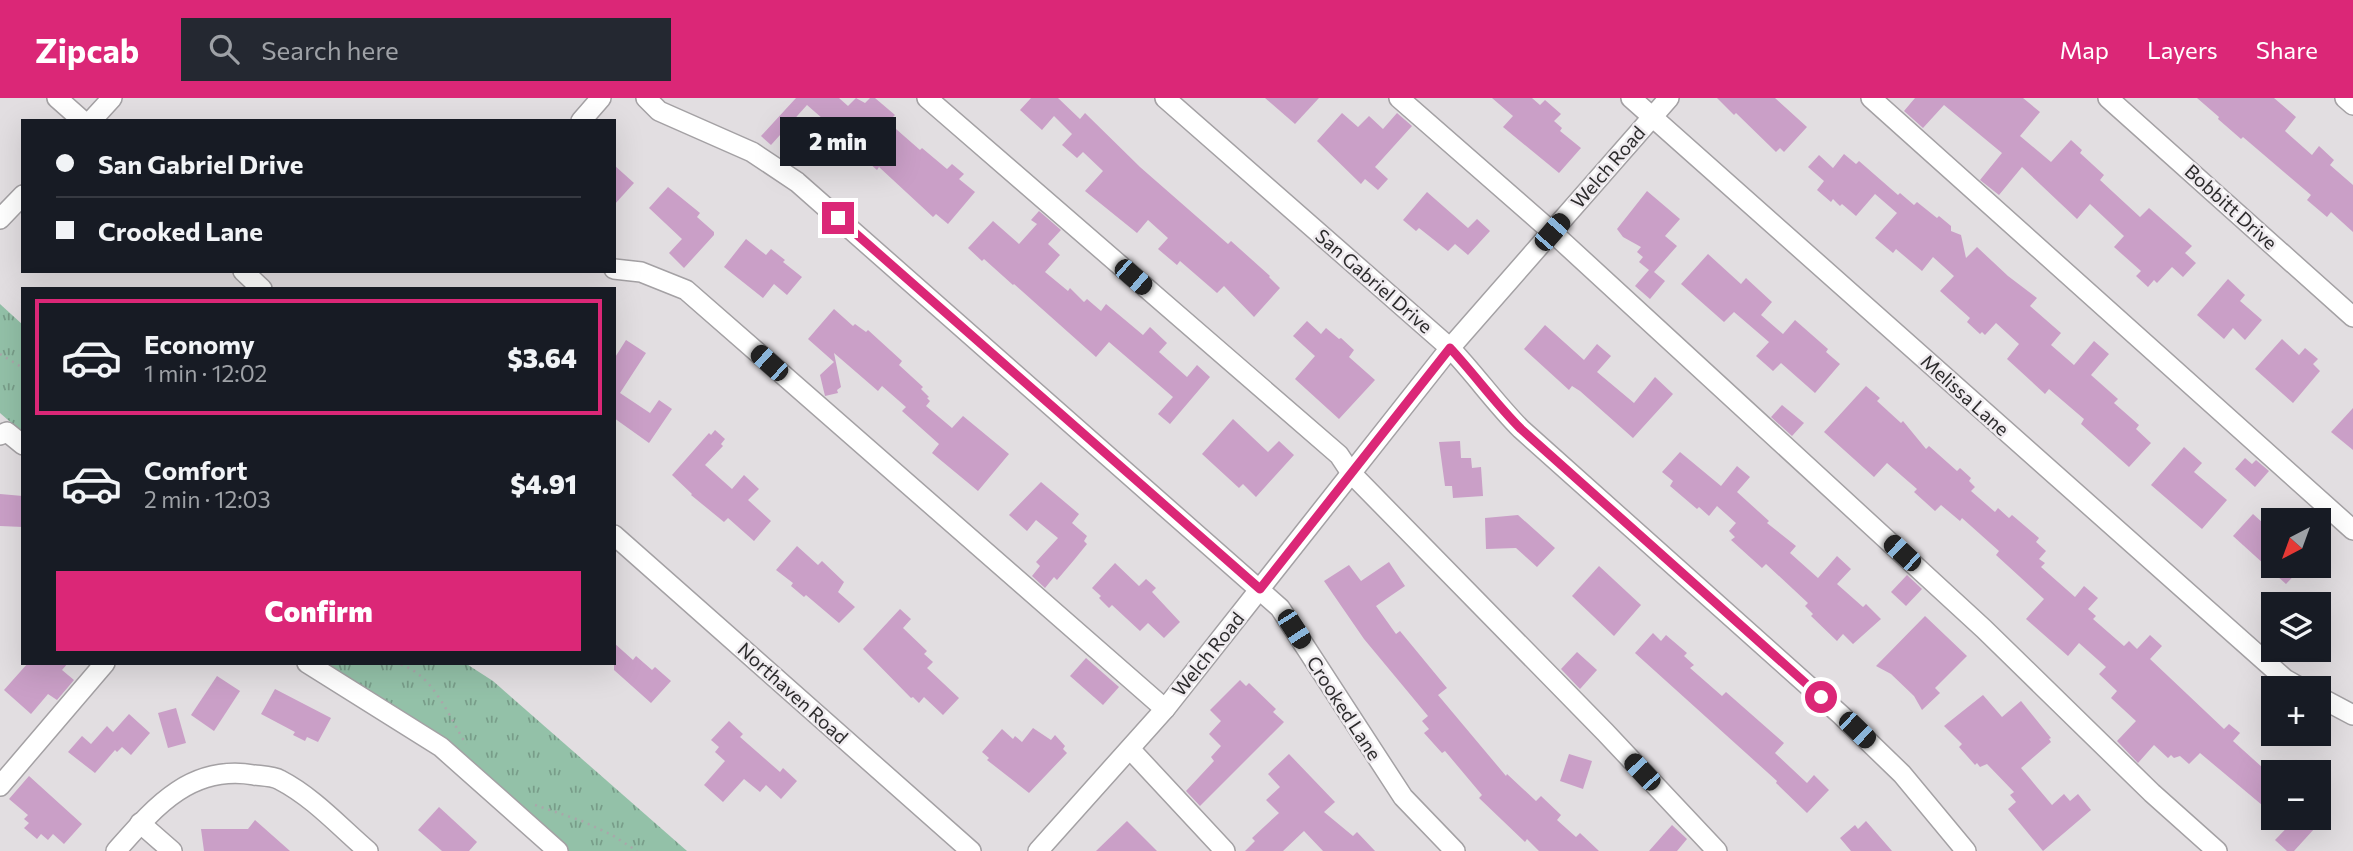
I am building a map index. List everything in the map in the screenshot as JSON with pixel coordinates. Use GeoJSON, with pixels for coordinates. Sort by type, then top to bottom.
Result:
{"type":"FeatureCollection","features":[{"type":"Feature","properties":{"kind":"street"},"geometry":{"type":"LineString","coordinates":[[57,98],[81,119]]}},
{"type":"Feature","properties":{"kind":"street"},"geometry":{"type":"LineString","coordinates":[[93,119],[112,98]]}},
{"type":"Feature","properties":{"kind":"street"},"geometry":{"type":"LineString","coordinates":[[583,119],[601,98]]}},
{"type":"Feature","properties":{"kind":"street","name":"Crooked Lane"},"geometry":{"type":"LineString","coordinates":[[646,98],[659,111],[752,152],[797,182],[1260,589],[1280,608],[1375,758],[1403,797],[1455,851]]}},
{"type":"Feature","properties":{"kind":"street"},"geometry":{"type":"LineString","coordinates":[[928,98],[1339,455],[1352,472],[1717,851]]}},
{"type":"Feature","properties":{"kind":"street","name":"San Gabriel Drive"},"geometry":{"type":"LineString","coordinates":[[1165,98],[1450,348],[1495,403],[1521,429],[1841,715],[1894,766],[1966,851]]}},
{"type":"Feature","properties":{"kind":"street"},"geometry":{"type":"LineString","coordinates":[[1399,98],[1552,232],[1984,629],[2152,793],[2217,851]]}},
{"type":"Feature","properties":{"kind":"street","name":"Melissa Lane"},"geometry":{"type":"LineString","coordinates":[[1631,98],[2282,676]]}},
{"type":"Feature","properties":{"kind":"street","name":"Welch Road"},"geometry":{"type":"LineString","coordinates":[[1038,851],[1165,709],[1450,348],[1669,98]]}},
{"type":"Feature","properties":{"kind":"street"},"geometry":{"type":"LineString","coordinates":[[1871,98],[2353,530]]}},
{"type":"Feature","properties":{"kind":"street","name":"Bobbitt Drive"},"geometry":{"type":"LineString","coordinates":[[2108,98],[2353,317]]}},
{"type":"Feature","properties":{"kind":"street"},"geometry":{"type":"LineString","coordinates":[[2345,98],[2353,105]]}},
{"type":"Feature","properties":{"kind":"street"},"geometry":{"type":"LineString","coordinates":[[0,219],[21,197]]}},
{"type":"Feature","properties":{"kind":"street"},"geometry":{"type":"LineString","coordinates":[[616,269],[641,272],[686,290],[1165,709]]}},
{"type":"Feature","properties":{"kind":"street"},"geometry":{"type":"LineString","coordinates":[[245,273],[260,287]]}},
{"type":"Feature","properties":{"kind":"street"},"geometry":{"type":"LineString","coordinates":[[0,435],[7,432],[21,444]]}},
{"type":"Feature","properties":{"kind":"street","name":"Northaven Road"},"geometry":{"type":"LineString","coordinates":[[616,538],[971,851]]}},
{"type":"Feature","properties":{"kind":"street"},"geometry":{"type":"LineString","coordinates":[[0,786],[103,665]]}},
{"type":"Feature","properties":{"kind":"street"},"geometry":{"type":"LineString","coordinates":[[310,665],[441,747],[558,851]]}},
{"type":"Feature","properties":{"kind":"street"},"geometry":{"type":"LineString","coordinates":[[2331,703],[2353,715]]}},
{"type":"Feature","properties":{"kind":"street"},"geometry":{"type":"LineString","coordinates":[[1130,749],[1225,851]]}},
{"type":"Feature","properties":{"kind":"street"},"geometry":{"type":"LineString","coordinates":[[116,851],[156,806],[183,787],[206,777],[242,773],[278,779],[313,803],[368,851]]}},
{"type":"Feature","properties":{"kind":"street"},"geometry":{"type":"LineString","coordinates":[[140,823],[172,851]]}},
{"type":"Feature","properties":{"kind":"path"},"geometry":{"type":"LineString","coordinates":[[0,354],[21,367]]}},
{"type":"Feature","properties":{"kind":"path"},"geometry":{"type":"LineString","coordinates":[[400,665],[427,681],[466,745]]}},
{"type":"Feature","properties":{"kind":"path"},"geometry":{"type":"LineString","coordinates":[[529,802],[582,821],[637,851]]}},
{"type":"Feature","properties":{"kind":"green space"},"geometry":{"type":"Polygon","coordinates":[[[0,304],[21,323],[21,431],[0,413],[0,304]]]}},
{"type":"Feature","properties":{"kind":"green space"},"geometry":{"type":"Polygon","coordinates":[[[317,665],[468,665],[493,681],[687,851],[563,851],[317,665]]]}},
{"type":"Feature","properties":{"kind":"building"},"geometry":{"type":"Polygon","coordinates":[[[796,98],[839,98],[848,106],[856,98],[865,103],[870,98],[875,98],[895,115],[888,122],[947,169],[952,164],[964,174],[959,179],[975,192],[948,224],[936,214],[933,217],[879,167],[877,170],[844,141],[846,139],[807,105],[771,145],[761,136],[796,98]]]}},
{"type":"Feature","properties":{"kind":"building"},"geometry":{"type":"Polygon","coordinates":[[[1031,98],[1058,98],[1080,119],[1085,113],[1140,167],[1228,244],[1231,241],[1280,288],[1254,317],[1224,286],[1217,293],[1180,261],[1177,265],[1158,249],[1168,238],[1148,220],[1137,233],[1085,191],[1103,171],[1083,152],[1077,158],[1062,145],[1072,134],[1054,116],[1042,130],[1020,110],[1031,98]]]}},
{"type":"Feature","properties":{"kind":"building"},"geometry":{"type":"Polygon","coordinates":[[[1265,98],[1319,98],[1295,124],[1265,98]]]}},
{"type":"Feature","properties":{"kind":"building"},"geometry":{"type":"Polygon","coordinates":[[[1492,98],[1532,98],[1540,105],[1545,100],[1561,114],[1554,121],[1562,128],[1560,131],[1581,148],[1559,173],[1503,127],[1513,116],[1492,98]]]}},
{"type":"Feature","properties":{"kind":"building"},"geometry":{"type":"Polygon","coordinates":[[[1717,98],[1775,98],[1807,127],[1784,152],[1780,148],[1776,152],[1717,98]]]}},
{"type":"Feature","properties":{"kind":"building"},"geometry":{"type":"Polygon","coordinates":[[[1915,98],[2023,98],[2040,112],[2020,136],[2051,162],[2071,140],[2082,150],[2080,153],[2104,175],[2100,180],[2140,217],[2149,208],[2192,246],[2185,253],[2196,263],[2183,277],[2172,267],[2157,283],[2154,280],[2148,287],[2136,276],[2141,271],[2114,247],[2124,236],[2090,204],[2077,219],[2022,167],[1999,195],[1980,180],[2002,153],[1944,105],[1923,128],[1904,111],[1915,98]]]}},
{"type":"Feature","properties":{"kind":"building"},"geometry":{"type":"Polygon","coordinates":[[[2197,98],[2274,98],[2296,117],[2285,131],[2312,155],[2319,146],[2334,160],[2330,165],[2353,185],[2353,232],[2331,212],[2327,217],[2307,200],[2311,195],[2243,137],[2241,139],[2197,98]]]}},
{"type":"Feature","properties":{"kind":"building"},"geometry":{"type":"Polygon","coordinates":[[[1342,113],[1358,127],[1369,116],[1383,129],[1397,113],[1412,126],[1375,167],[1388,179],[1378,190],[1365,179],[1361,184],[1317,141],[1342,113]]]}},
{"type":"Feature","properties":{"kind":"building"},"geometry":{"type":"Polygon","coordinates":[[[1844,154],[1856,164],[1859,161],[1898,195],[1900,193],[1914,205],[1917,202],[1951,226],[1951,231],[1961,235],[1966,258],[1977,247],[2037,298],[2030,306],[2061,333],[2051,345],[2074,365],[2094,341],[2109,354],[2091,375],[2118,399],[2114,403],[2139,425],[2136,429],[2151,443],[2129,467],[2081,424],[2084,419],[2049,389],[2045,394],[2007,359],[2019,344],[1996,323],[1985,335],[1982,332],[1980,334],[1967,322],[1970,318],[1940,291],[1954,276],[1933,257],[1922,271],[1896,249],[1893,253],[1875,238],[1897,213],[1875,194],[1856,216],[1842,204],[1840,206],[1833,199],[1831,202],[1817,190],[1824,181],[1808,167],[1819,155],[1833,168],[1844,154]]]}},
{"type":"Feature","properties":{"kind":"building"},"geometry":{"type":"Polygon","coordinates":[[[616,167],[634,183],[616,203],[616,167]]]}},
{"type":"Feature","properties":{"kind":"building"},"geometry":{"type":"Polygon","coordinates":[[[668,187],[700,213],[697,217],[714,232],[684,268],[669,253],[682,239],[649,208],[668,187]]]}},
{"type":"Feature","properties":{"kind":"building"},"geometry":{"type":"Polygon","coordinates":[[[1647,191],[1680,219],[1665,236],[1677,246],[1654,272],[1665,281],[1650,299],[1635,286],[1649,270],[1639,262],[1643,257],[1637,252],[1641,247],[1623,237],[1617,229],[1647,191]]]}},
{"type":"Feature","properties":{"kind":"building"},"geometry":{"type":"Polygon","coordinates":[[[1427,192],[1468,228],[1477,219],[1490,231],[1468,255],[1455,244],[1448,251],[1419,228],[1416,231],[1403,220],[1427,192]]]}},
{"type":"Feature","properties":{"kind":"building"},"geometry":{"type":"Polygon","coordinates":[[[1039,211],[1061,230],[1048,244],[1060,255],[1045,272],[1068,291],[1070,288],[1084,302],[1087,299],[1101,311],[1106,304],[1143,335],[1150,327],[1167,343],[1159,352],[1187,377],[1197,365],[1210,377],[1170,424],[1158,414],[1173,397],[1109,342],[1096,357],[1014,284],[968,248],[993,221],[1019,244],[1037,224],[1031,220],[1039,211]]]}},
{"type":"Feature","properties":{"kind":"building"},"geometry":{"type":"Polygon","coordinates":[[[746,239],[766,255],[771,249],[802,277],[787,295],[774,284],[763,298],[724,267],[746,239]]]}},
{"type":"Feature","properties":{"kind":"building"},"geometry":{"type":"Polygon","coordinates":[[[1708,254],[1741,284],[1746,278],[1772,302],[1761,315],[1783,334],[1795,320],[1828,349],[1826,352],[1840,364],[1815,393],[1781,363],[1773,371],[1756,356],[1769,342],[1734,312],[1724,322],[1681,284],[1708,254]]]}},
{"type":"Feature","properties":{"kind":"building"},"geometry":{"type":"Polygon","coordinates":[[[2228,279],[2245,295],[2240,301],[2262,320],[2245,340],[2233,328],[2224,339],[2197,315],[2228,279]]]}},
{"type":"Feature","properties":{"kind":"building"},"geometry":{"type":"Polygon","coordinates":[[[834,309],[853,326],[855,324],[866,332],[868,330],[902,361],[899,365],[923,387],[921,389],[929,397],[927,398],[930,401],[926,406],[952,428],[963,416],[1009,454],[978,491],[932,453],[939,444],[902,411],[906,407],[882,386],[878,391],[834,353],[841,387],[837,390],[838,393],[825,396],[820,375],[834,362],[808,339],[834,309]]]}},
{"type":"Feature","properties":{"kind":"building"},"geometry":{"type":"Polygon","coordinates":[[[1307,321],[1321,334],[1326,328],[1341,338],[1354,350],[1349,357],[1375,380],[1339,419],[1295,379],[1315,356],[1293,336],[1307,321]]]}},
{"type":"Feature","properties":{"kind":"building"},"geometry":{"type":"Polygon","coordinates":[[[1545,325],[1584,360],[1597,344],[1611,356],[1597,372],[1634,403],[1655,377],[1673,394],[1633,438],[1580,391],[1572,386],[1569,390],[1524,349],[1545,325]]]}},
{"type":"Feature","properties":{"kind":"building"},"geometry":{"type":"Polygon","coordinates":[[[2282,339],[2299,355],[2305,348],[2318,359],[2313,364],[2320,371],[2293,403],[2255,369],[2282,339]]]}},
{"type":"Feature","properties":{"kind":"building"},"geometry":{"type":"Polygon","coordinates":[[[626,340],[646,353],[620,393],[650,413],[659,400],[672,409],[649,443],[616,419],[616,356],[626,340]]]}},
{"type":"Feature","properties":{"kind":"building"},"geometry":{"type":"Polygon","coordinates":[[[1866,386],[1880,398],[1877,401],[1901,423],[1903,421],[1926,449],[1929,446],[1957,471],[1960,468],[1971,478],[1969,481],[1975,487],[1971,491],[1995,512],[1998,508],[2009,518],[2012,515],[2039,538],[2036,542],[2046,551],[2039,559],[2045,563],[2041,567],[2075,597],[2084,586],[2098,598],[2088,609],[2096,616],[2093,619],[2124,646],[2129,641],[2137,649],[2150,635],[2162,646],[2150,659],[2224,729],[2229,724],[2240,733],[2233,741],[2261,766],[2261,804],[2200,753],[2189,764],[2180,756],[2174,758],[2171,755],[2168,758],[2154,745],[2138,763],[2117,741],[2136,721],[2111,698],[2117,691],[2099,674],[2106,667],[2079,643],[2068,656],[2026,619],[2044,599],[1996,555],[1999,551],[1962,518],[1960,521],[1941,505],[1935,511],[1914,492],[1917,489],[1887,463],[1874,477],[1824,432],[1866,386]]]}},
{"type":"Feature","properties":{"kind":"building"},"geometry":{"type":"Polygon","coordinates":[[[1782,405],[1804,423],[1792,436],[1771,417],[1782,405]]]}},
{"type":"Feature","properties":{"kind":"building"},"geometry":{"type":"Polygon","coordinates":[[[2353,408],[2353,450],[2331,432],[2353,408]]]}},
{"type":"Feature","properties":{"kind":"building"},"geometry":{"type":"Polygon","coordinates":[[[1233,419],[1268,452],[1279,441],[1294,455],[1256,497],[1243,484],[1239,488],[1202,454],[1233,419]]]}},
{"type":"Feature","properties":{"kind":"building"},"geometry":{"type":"Polygon","coordinates":[[[715,430],[725,439],[721,444],[723,446],[705,465],[732,489],[744,475],[759,489],[748,500],[771,521],[754,541],[728,518],[724,522],[672,475],[709,433],[711,435],[715,430]]]}},
{"type":"Feature","properties":{"kind":"building"},"geometry":{"type":"Polygon","coordinates":[[[1460,441],[1461,458],[1471,458],[1472,468],[1481,467],[1483,496],[1453,498],[1452,486],[1445,486],[1439,442],[1460,441]]]}},
{"type":"Feature","properties":{"kind":"building"},"geometry":{"type":"Polygon","coordinates":[[[2184,447],[2202,463],[2194,472],[2227,500],[2202,529],[2151,485],[2184,447]]]}},
{"type":"Feature","properties":{"kind":"building"},"geometry":{"type":"Polygon","coordinates":[[[1680,452],[1721,486],[1737,466],[1750,477],[1737,492],[1769,521],[1767,523],[1796,546],[1790,553],[1818,578],[1837,556],[1851,569],[1837,584],[1863,607],[1866,604],[1881,619],[1853,644],[1843,634],[1837,641],[1811,616],[1813,614],[1805,606],[1808,603],[1766,564],[1762,568],[1731,540],[1735,537],[1729,531],[1736,523],[1717,506],[1709,516],[1670,486],[1673,481],[1662,472],[1680,452]]]}},
{"type":"Feature","properties":{"kind":"building"},"geometry":{"type":"Polygon","coordinates":[[[2245,458],[2252,464],[2256,460],[2269,471],[2255,487],[2235,469],[2245,458]]]}},
{"type":"Feature","properties":{"kind":"building"},"geometry":{"type":"Polygon","coordinates":[[[1041,482],[1079,514],[1072,523],[1087,536],[1084,541],[1087,544],[1057,580],[1054,577],[1045,588],[1032,576],[1040,566],[1036,562],[1058,538],[1036,520],[1027,531],[1009,515],[1041,482]]]}},
{"type":"Feature","properties":{"kind":"building"},"geometry":{"type":"Polygon","coordinates":[[[0,494],[21,496],[21,527],[0,526],[0,494]]]}},
{"type":"Feature","properties":{"kind":"building"},"geometry":{"type":"Polygon","coordinates":[[[2253,514],[2261,521],[2261,561],[2233,536],[2253,514]]]}},
{"type":"Feature","properties":{"kind":"building"},"geometry":{"type":"Polygon","coordinates":[[[1518,515],[1555,548],[1537,567],[1516,548],[1486,549],[1485,518],[1518,515]]]}},
{"type":"Feature","properties":{"kind":"building"},"geometry":{"type":"Polygon","coordinates":[[[797,546],[818,565],[822,561],[844,582],[838,592],[855,607],[839,623],[806,595],[804,597],[791,586],[793,583],[776,570],[797,546]]]}},
{"type":"Feature","properties":{"kind":"building"},"geometry":{"type":"Polygon","coordinates":[[[1389,562],[1405,586],[1376,606],[1396,634],[1400,631],[1447,688],[1438,695],[1506,776],[1507,774],[1536,801],[1541,796],[1561,815],[1557,820],[1576,837],[1580,833],[1599,851],[1539,851],[1527,839],[1525,842],[1479,798],[1482,795],[1445,751],[1442,753],[1424,733],[1429,729],[1422,721],[1428,716],[1364,639],[1324,581],[1349,565],[1361,581],[1389,562]]]}},
{"type":"Feature","properties":{"kind":"building"},"geometry":{"type":"Polygon","coordinates":[[[1115,563],[1139,586],[1146,579],[1156,588],[1152,592],[1180,622],[1164,638],[1148,623],[1140,631],[1112,605],[1109,608],[1092,588],[1115,563]]]}},
{"type":"Feature","properties":{"kind":"building"},"geometry":{"type":"Polygon","coordinates":[[[1599,566],[1641,605],[1614,636],[1572,596],[1599,566]]]}},
{"type":"Feature","properties":{"kind":"building"},"geometry":{"type":"Polygon","coordinates":[[[1907,575],[1922,589],[1906,606],[1891,592],[1907,575]]]}},
{"type":"Feature","properties":{"kind":"building"},"geometry":{"type":"Polygon","coordinates":[[[2279,578],[2292,578],[2286,584],[2279,578]]]}},
{"type":"Feature","properties":{"kind":"building"},"geometry":{"type":"Polygon","coordinates":[[[900,609],[911,619],[903,628],[927,651],[924,654],[933,662],[927,668],[959,698],[943,715],[924,697],[919,703],[911,698],[863,649],[900,609]]]}},
{"type":"Feature","properties":{"kind":"building"},"geometry":{"type":"Polygon","coordinates":[[[1925,616],[1967,656],[1935,688],[1940,693],[1922,710],[1914,696],[1891,674],[1876,666],[1925,616]]]}},
{"type":"Feature","properties":{"kind":"building"},"geometry":{"type":"Polygon","coordinates":[[[1653,633],[1661,641],[1666,635],[1687,653],[1684,656],[1694,665],[1690,668],[1722,696],[1726,692],[1784,743],[1775,753],[1807,783],[1814,775],[1829,790],[1807,813],[1777,781],[1635,653],[1653,633]]]}},
{"type":"Feature","properties":{"kind":"building"},"geometry":{"type":"Polygon","coordinates":[[[616,645],[633,660],[636,656],[671,681],[651,703],[614,670],[616,645]]]}},
{"type":"Feature","properties":{"kind":"building"},"geometry":{"type":"Polygon","coordinates":[[[1577,652],[1597,670],[1580,689],[1561,669],[1577,652]]]}},
{"type":"Feature","properties":{"kind":"building"},"geometry":{"type":"Polygon","coordinates":[[[1086,658],[1119,687],[1103,705],[1070,676],[1086,658]]]}},
{"type":"Feature","properties":{"kind":"building"},"geometry":{"type":"Polygon","coordinates":[[[26,665],[66,665],[62,670],[74,680],[57,700],[48,694],[31,714],[4,690],[26,665]]]}},
{"type":"Feature","properties":{"kind":"building"},"geometry":{"type":"Polygon","coordinates":[[[217,676],[240,691],[214,731],[191,715],[217,676]]]}},
{"type":"Feature","properties":{"kind":"building"},"geometry":{"type":"Polygon","coordinates":[[[1240,680],[1246,686],[1249,683],[1276,709],[1273,712],[1284,722],[1200,806],[1186,791],[1214,761],[1211,757],[1221,746],[1209,734],[1221,721],[1210,710],[1240,680]]]}},
{"type":"Feature","properties":{"kind":"building"},"geometry":{"type":"Polygon","coordinates":[[[275,689],[331,718],[318,742],[307,737],[305,741],[293,735],[295,732],[261,714],[275,689]]]}},
{"type":"Feature","properties":{"kind":"building"},"geometry":{"type":"Polygon","coordinates":[[[1983,695],[2002,717],[2021,701],[2051,738],[2051,742],[2021,768],[2052,805],[2064,794],[2070,801],[2078,794],[2091,810],[2043,851],[2008,809],[2016,802],[2010,795],[2014,792],[1987,764],[1980,767],[1977,763],[1975,765],[1959,747],[1962,744],[1944,726],[1983,695]]]}},
{"type":"Feature","properties":{"kind":"building"},"geometry":{"type":"Polygon","coordinates":[[[176,708],[186,743],[168,748],[158,713],[176,708]]]}},
{"type":"Feature","properties":{"kind":"building"},"geometry":{"type":"Polygon","coordinates":[[[129,714],[150,733],[131,755],[122,747],[117,752],[115,750],[95,773],[68,752],[82,736],[91,744],[107,726],[113,732],[129,714]]]}},
{"type":"Feature","properties":{"kind":"building"},"geometry":{"type":"Polygon","coordinates":[[[729,721],[743,734],[740,737],[780,772],[783,768],[797,781],[781,799],[766,785],[760,792],[744,779],[723,802],[704,785],[725,761],[715,752],[719,747],[711,740],[729,721]]]}},
{"type":"Feature","properties":{"kind":"building"},"geometry":{"type":"Polygon","coordinates":[[[1033,728],[1051,740],[1055,735],[1065,746],[1063,749],[1067,753],[1029,793],[987,760],[989,758],[982,752],[1002,729],[1013,739],[1015,736],[1022,742],[1033,728]]]}},
{"type":"Feature","properties":{"kind":"building"},"geometry":{"type":"Polygon","coordinates":[[[1289,754],[1335,802],[1324,812],[1353,836],[1357,832],[1375,851],[1323,851],[1304,831],[1283,851],[1245,851],[1255,841],[1252,838],[1279,813],[1266,800],[1280,787],[1268,774],[1289,754]]]}},
{"type":"Feature","properties":{"kind":"building"},"geometry":{"type":"Polygon","coordinates":[[[1569,754],[1592,761],[1583,789],[1560,781],[1569,754]]]}},
{"type":"Feature","properties":{"kind":"building"},"geometry":{"type":"Polygon","coordinates":[[[29,776],[82,824],[64,844],[53,834],[48,840],[41,834],[37,839],[24,828],[29,823],[24,819],[28,815],[9,799],[29,776]]]}},
{"type":"Feature","properties":{"kind":"building"},"geometry":{"type":"Polygon","coordinates":[[[439,807],[477,842],[469,851],[442,851],[418,830],[439,807]]]}},
{"type":"Feature","properties":{"kind":"building"},"geometry":{"type":"Polygon","coordinates":[[[255,820],[290,851],[204,851],[201,829],[248,829],[255,820]]]}},
{"type":"Feature","properties":{"kind":"building"},"geometry":{"type":"Polygon","coordinates":[[[1127,821],[1157,851],[1096,851],[1127,821]]]}},
{"type":"Feature","properties":{"kind":"building"},"geometry":{"type":"Polygon","coordinates":[[[1866,821],[1892,851],[1851,851],[1840,838],[1855,825],[1858,829],[1866,821]]]}},
{"type":"Feature","properties":{"kind":"building"},"geometry":{"type":"Polygon","coordinates":[[[1672,825],[1687,839],[1677,851],[1649,851],[1672,825]]]}},
{"type":"Feature","properties":{"kind":"building"},"geometry":{"type":"Polygon","coordinates":[[[2285,830],[2313,830],[2294,851],[2287,851],[2275,840],[2285,830]]]}},
{"type":"Feature","properties":{"kind":"route"},"geometry":{"type":"LineString","coordinates":[[838,218],[1260,589],[1450,348],[1495,403],[1521,429],[1821,697]]}}]}
